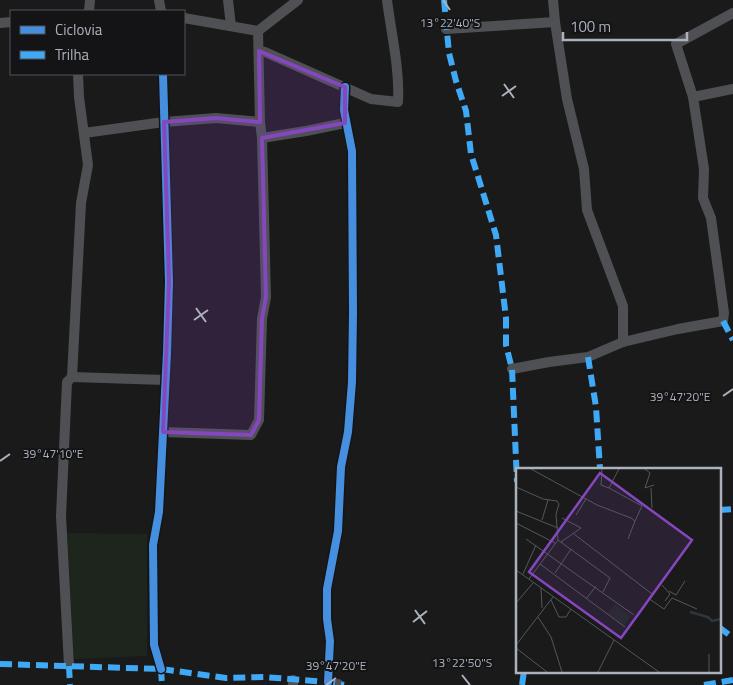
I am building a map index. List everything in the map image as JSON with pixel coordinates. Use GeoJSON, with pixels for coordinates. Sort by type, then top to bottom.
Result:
{"type":"FeatureCollection","features":[{"type":"Feature","properties":{"kind":"street"},"geometry":{"type":"LineString","coordinates":[[228,0],[231,26]]}},
{"type":"Feature","properties":{"kind":"street"},"geometry":{"type":"LineString","coordinates":[[185,18],[258,31],[298,0]]}},
{"type":"Feature","properties":{"kind":"street"},"geometry":{"type":"LineString","coordinates":[[259,51],[371,99],[398,102],[387,0]]}},
{"type":"Feature","properties":{"kind":"street"},"geometry":{"type":"LineString","coordinates":[[554,0],[555,22],[567,99],[584,169],[587,210],[623,306],[623,342]]}},
{"type":"Feature","properties":{"kind":"street"},"geometry":{"type":"LineString","coordinates":[[512,369],[588,357],[623,342],[723,321],[724,313],[711,218],[703,198],[704,170],[693,97],[676,44],[733,14]]}},
{"type":"Feature","properties":{"kind":"street"},"geometry":{"type":"LineString","coordinates":[[446,29],[555,22]]}},
{"type":"Feature","properties":{"kind":"street"},"geometry":{"type":"LineString","coordinates":[[163,432],[251,435],[259,420],[262,319],[266,297],[258,31]]}},
{"type":"Feature","properties":{"kind":"street"},"geometry":{"type":"LineString","coordinates":[[69,666],[61,516],[67,382],[72,377],[81,203],[88,165],[78,75]]}},
{"type":"Feature","properties":{"kind":"street"},"geometry":{"type":"LineString","coordinates":[[161,669],[154,645],[153,545],[159,512],[169,282],[163,75]]}},
{"type":"Feature","properties":{"kind":"street"},"geometry":{"type":"LineString","coordinates":[[335,684],[327,619],[327,589],[338,531],[341,467],[348,432],[352,382],[352,151],[344,110],[345,87]]}},
{"type":"Feature","properties":{"kind":"street"},"geometry":{"type":"LineString","coordinates":[[693,97],[733,89]]}},
{"type":"Feature","properties":{"kind":"street"},"geometry":{"type":"LineString","coordinates":[[84,133],[164,122],[216,118],[260,122]]}},
{"type":"Feature","properties":{"kind":"street"},"geometry":{"type":"LineString","coordinates":[[262,138],[346,123]]}},
{"type":"Feature","properties":{"kind":"street"},"geometry":{"type":"LineString","coordinates":[[72,377],[165,380]]}},
{"type":"Feature","properties":{"kind":"highlighted area"},"geometry":{"type":"Polygon","coordinates":[[[259,51],[345,87],[345,123],[262,138],[266,297],[262,319],[259,420],[251,435],[163,432],[169,282],[164,122],[216,118],[260,122],[259,51]]]}},
{"type":"Feature","properties":{"kind":"shaded area"},"geometry":{"type":"Polygon","coordinates":[[[67,533],[147,534],[147,656],[74,659],[67,533]]]}},
{"type":"Feature","properties":{"kind":"marked path"},"geometry":{"type":"LineString","coordinates":[[444,0],[449,53],[466,111],[471,154],[496,235],[506,318],[506,345],[512,369],[516,468]]}},
{"type":"Feature","properties":{"kind":"marked path"},"geometry":{"type":"LineString","coordinates":[[723,321],[733,340]]}},
{"type":"Feature","properties":{"kind":"marked path"},"geometry":{"type":"LineString","coordinates":[[588,357],[596,407],[600,468]]}},
{"type":"Feature","properties":{"kind":"marked path"},"geometry":{"type":"LineString","coordinates":[[720,510],[733,509]]}},
{"type":"Feature","properties":{"kind":"marked path"},"geometry":{"type":"LineString","coordinates":[[720,628],[733,638]]}},
{"type":"Feature","properties":{"kind":"marked path"},"geometry":{"type":"LineString","coordinates":[[0,664],[161,669],[226,678],[264,677],[344,685]]}},
{"type":"Feature","properties":{"kind":"marked path"},"geometry":{"type":"LineString","coordinates":[[69,666],[70,685]]}},
{"type":"Feature","properties":{"kind":"marked path"},"geometry":{"type":"LineString","coordinates":[[161,669],[162,685]]}},
{"type":"Feature","properties":{"kind":"marked path"},"geometry":{"type":"LineString","coordinates":[[522,685],[524,672]]}},
{"type":"Feature","properties":{"kind":"marked path"},"geometry":{"type":"LineString","coordinates":[[704,685],[733,680]]}},
{"type":"Feature","properties":{"kind":"cycle path"},"geometry":{"type":"LineString","coordinates":[[161,669],[154,645],[153,545],[159,512],[169,282],[163,75]]}},
{"type":"Feature","properties":{"kind":"cycle path"},"geometry":{"type":"LineString","coordinates":[[328,682],[330,641],[327,619],[327,589],[338,531],[341,467],[348,432],[352,382],[352,151],[344,110],[345,87]]}}]}
